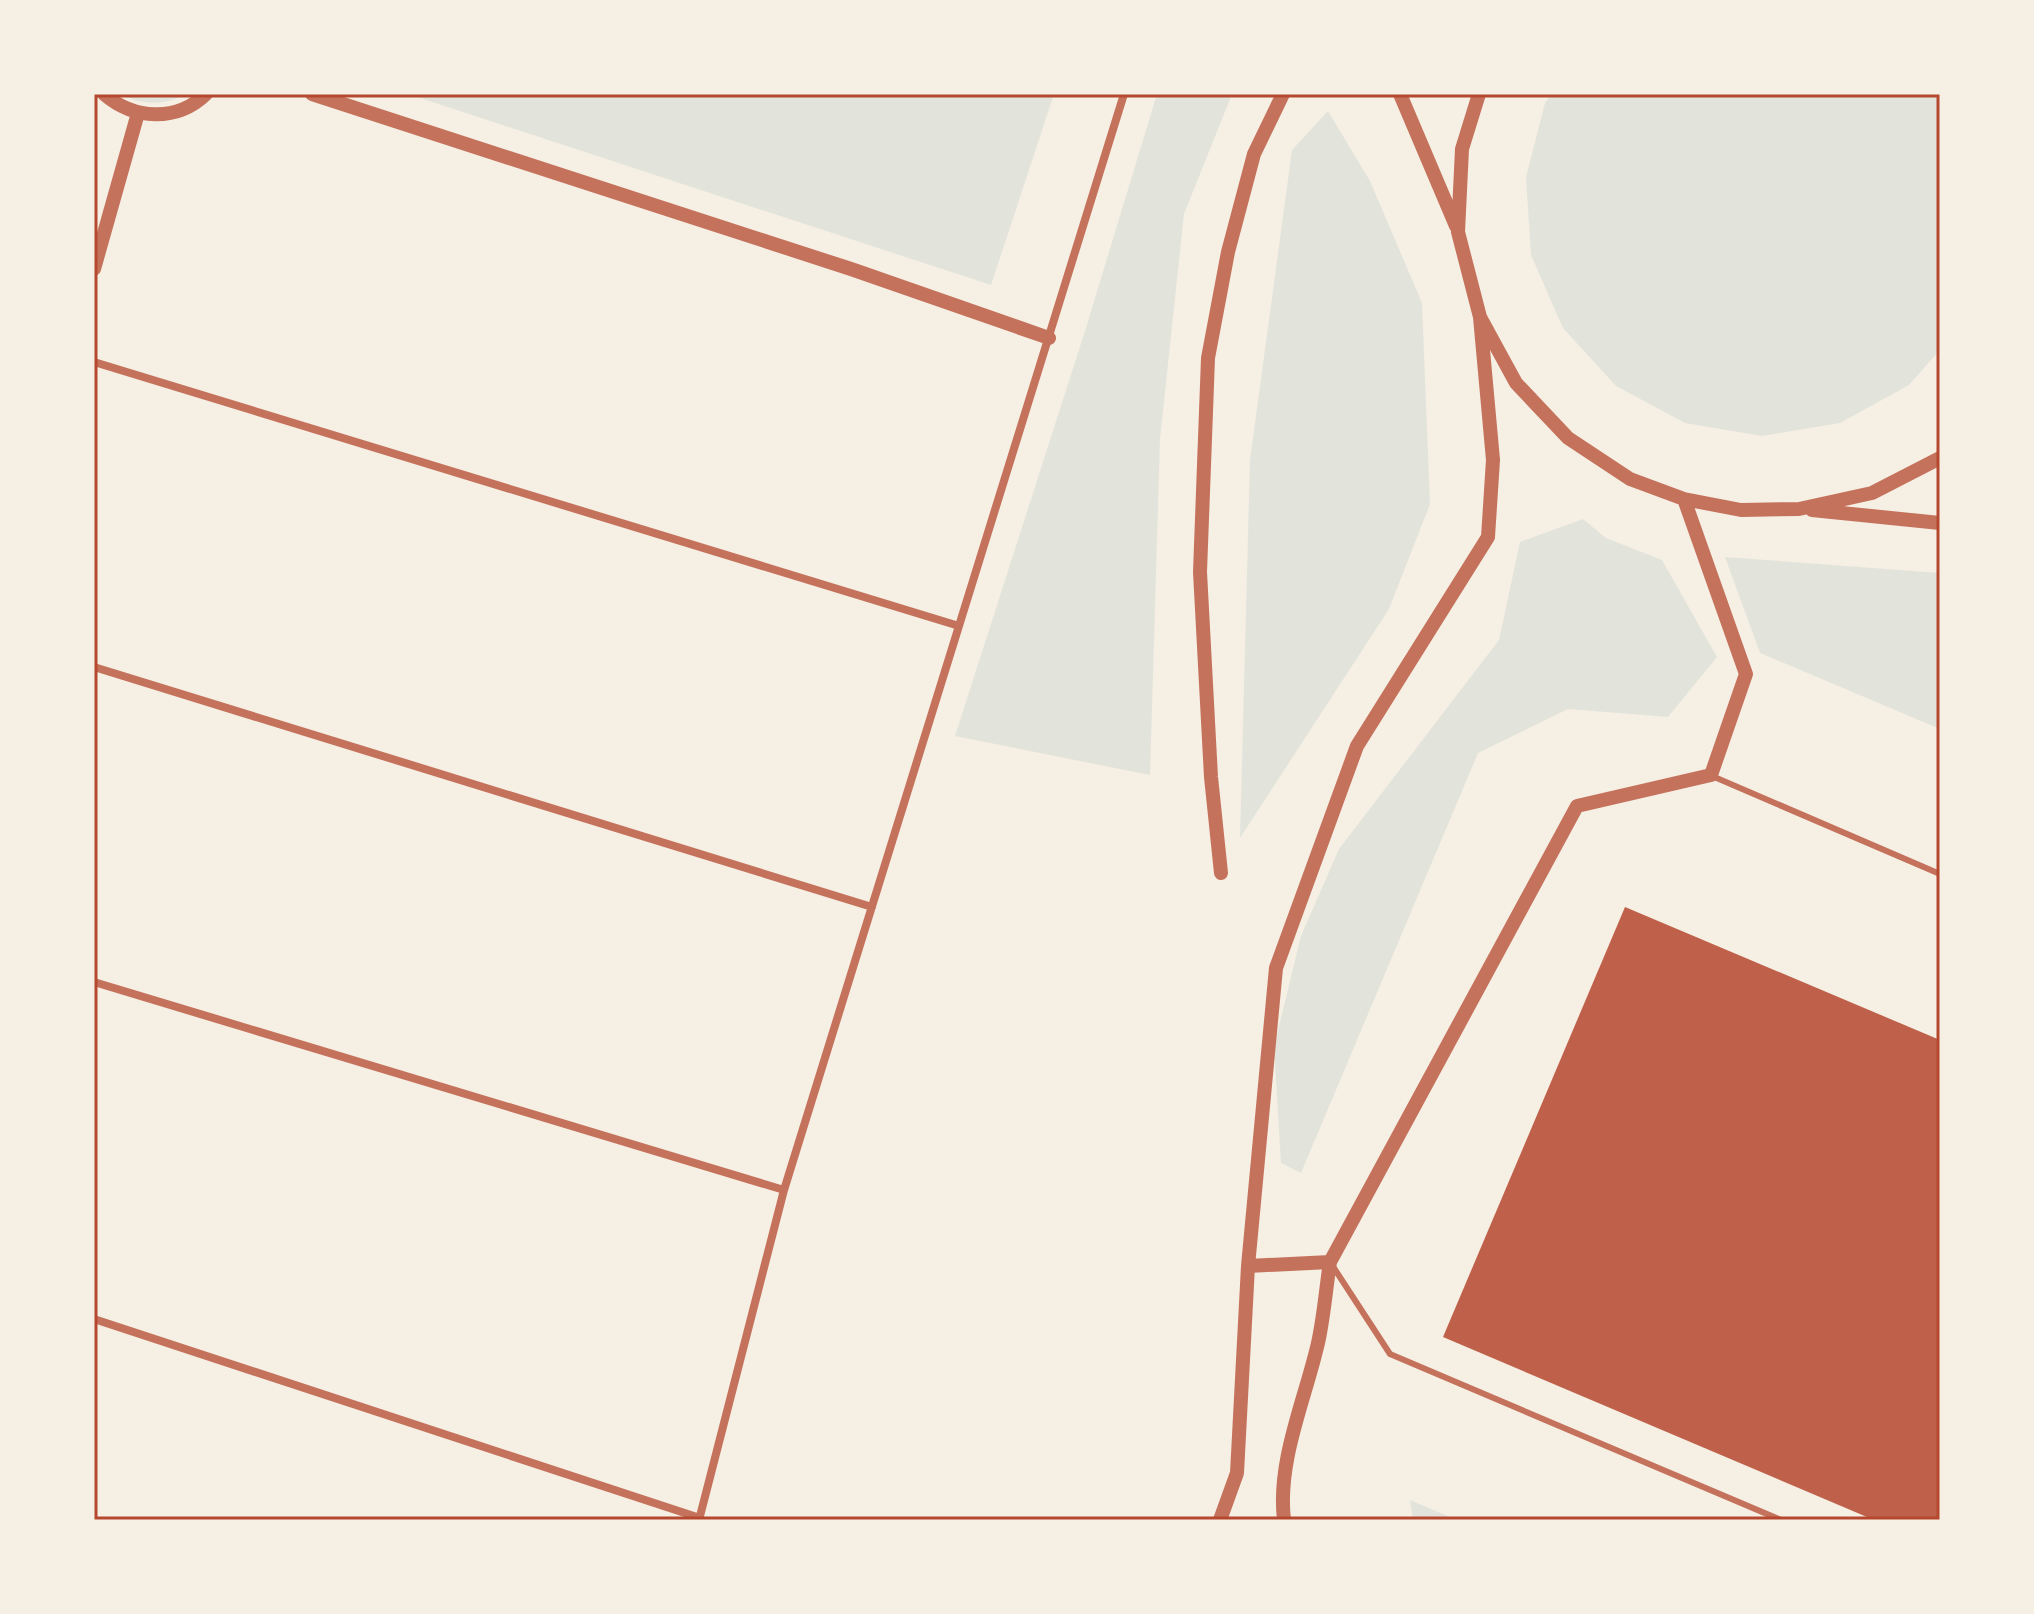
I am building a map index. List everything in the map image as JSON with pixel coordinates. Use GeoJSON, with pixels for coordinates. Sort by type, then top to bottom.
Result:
{"type":"FeatureCollection","features":[{"type":"Feature","properties":{"kind":"street"},"geometry":{"type":"LineString","coordinates":[[104,94],[115,104],[138,113],[160,115],[181,110],[206,94]]}},
{"type":"Feature","properties":{"kind":"street"},"geometry":{"type":"LineString","coordinates":[[312,94],[851,269],[1049,338]]}},
{"type":"Feature","properties":{"kind":"street"},"geometry":{"type":"LineString","coordinates":[[94,1319],[699,1519],[784,1190],[1124,94]]}},
{"type":"Feature","properties":{"kind":"street"},"geometry":{"type":"LineString","coordinates":[[1221,873],[1211,777],[1200,572],[1208,358],[1228,252],[1254,154],[1283,94]]}},
{"type":"Feature","properties":{"kind":"street"},"geometry":{"type":"LineString","coordinates":[[1220,1520],[1237,1473],[1248,1266],[1276,968],[1357,746],[1488,537],[1493,460],[1480,317],[1458,232],[1400,94]]}},
{"type":"Feature","properties":{"kind":"street"},"geometry":{"type":"LineString","coordinates":[[1458,232],[1462,149],[1479,94]]}},
{"type":"Feature","properties":{"kind":"street"},"geometry":{"type":"LineString","coordinates":[[94,269],[138,113]]}},
{"type":"Feature","properties":{"kind":"street"},"geometry":{"type":"LineString","coordinates":[[1480,317],[1516,383],[1568,438],[1630,479],[1684,499],[1741,510],[1799,509],[1940,523]]}},
{"type":"Feature","properties":{"kind":"street"},"geometry":{"type":"LineString","coordinates":[[94,362],[959,626]]}},
{"type":"Feature","properties":{"kind":"street"},"geometry":{"type":"LineString","coordinates":[[1799,509],[1872,493],[1940,458]]}},
{"type":"Feature","properties":{"kind":"street"},"geometry":{"type":"LineString","coordinates":[[1284,1520],[1281,1495],[1319,1340],[1330,1262],[1577,806],[1711,775],[1746,674],[1684,499]]}},
{"type":"Feature","properties":{"kind":"street"},"geometry":{"type":"LineString","coordinates":[[94,667],[872,907]]}},
{"type":"Feature","properties":{"kind":"street"},"geometry":{"type":"LineString","coordinates":[[94,982],[784,1190]]}},
{"type":"Feature","properties":{"kind":"street"},"geometry":{"type":"LineString","coordinates":[[1248,1266],[1330,1262]]}},
{"type":"Feature","properties":{"kind":"lane"},"geometry":{"type":"LineString","coordinates":[[1711,775],[1940,874]]}},
{"type":"Feature","properties":{"kind":"lane"},"geometry":{"type":"LineString","coordinates":[[1330,1262],[1390,1354],[1781,1520]]}},
{"type":"Feature","properties":{"kind":"shaded area"},"geometry":{"type":"Polygon","coordinates":[[[120,94],[186,94],[170,101],[153,103],[120,94]]]}},
{"type":"Feature","properties":{"kind":"shaded area"},"geometry":{"type":"Polygon","coordinates":[[[408,94],[1054,94],[991,285],[408,94]]]}},
{"type":"Feature","properties":{"kind":"shaded area"},"geometry":{"type":"Polygon","coordinates":[[[1157,94],[1232,94],[1184,214],[1160,439],[1150,775],[955,736],[1085,331],[1157,94]]]}},
{"type":"Feature","properties":{"kind":"shaded area"},"geometry":{"type":"Polygon","coordinates":[[[1551,94],[1940,94],[1940,350],[1909,385],[1840,423],[1762,436],[1685,423],[1616,386],[1563,328],[1531,255],[1526,177],[1545,103],[1551,94]]]}},
{"type":"Feature","properties":{"kind":"shaded area"},"geometry":{"type":"Polygon","coordinates":[[[1328,111],[1370,181],[1422,303],[1430,504],[1389,609],[1240,838],[1250,460],[1292,150],[1328,111]]]}},
{"type":"Feature","properties":{"kind":"shaded area"},"geometry":{"type":"Polygon","coordinates":[[[1583,519],[1606,538],[1662,560],[1717,657],[1668,717],[1568,709],[1478,753],[1301,1173],[1281,1163],[1274,1047],[1301,936],[1339,849],[1499,640],[1520,542],[1583,519]]]}},
{"type":"Feature","properties":{"kind":"shaded area"},"geometry":{"type":"Polygon","coordinates":[[[1725,557],[1940,573],[1940,729],[1760,653],[1725,557]]]}},
{"type":"Feature","properties":{"kind":"shaded area"},"geometry":{"type":"Polygon","coordinates":[[[1410,1500],[1457,1520],[1413,1520],[1410,1500]]]}},
{"type":"Feature","properties":{"kind":"building"},"geometry":{"type":"Polygon","coordinates":[[[1625,907],[1940,1040],[1940,1520],[1874,1520],[1443,1337],[1625,907]]]}}]}
